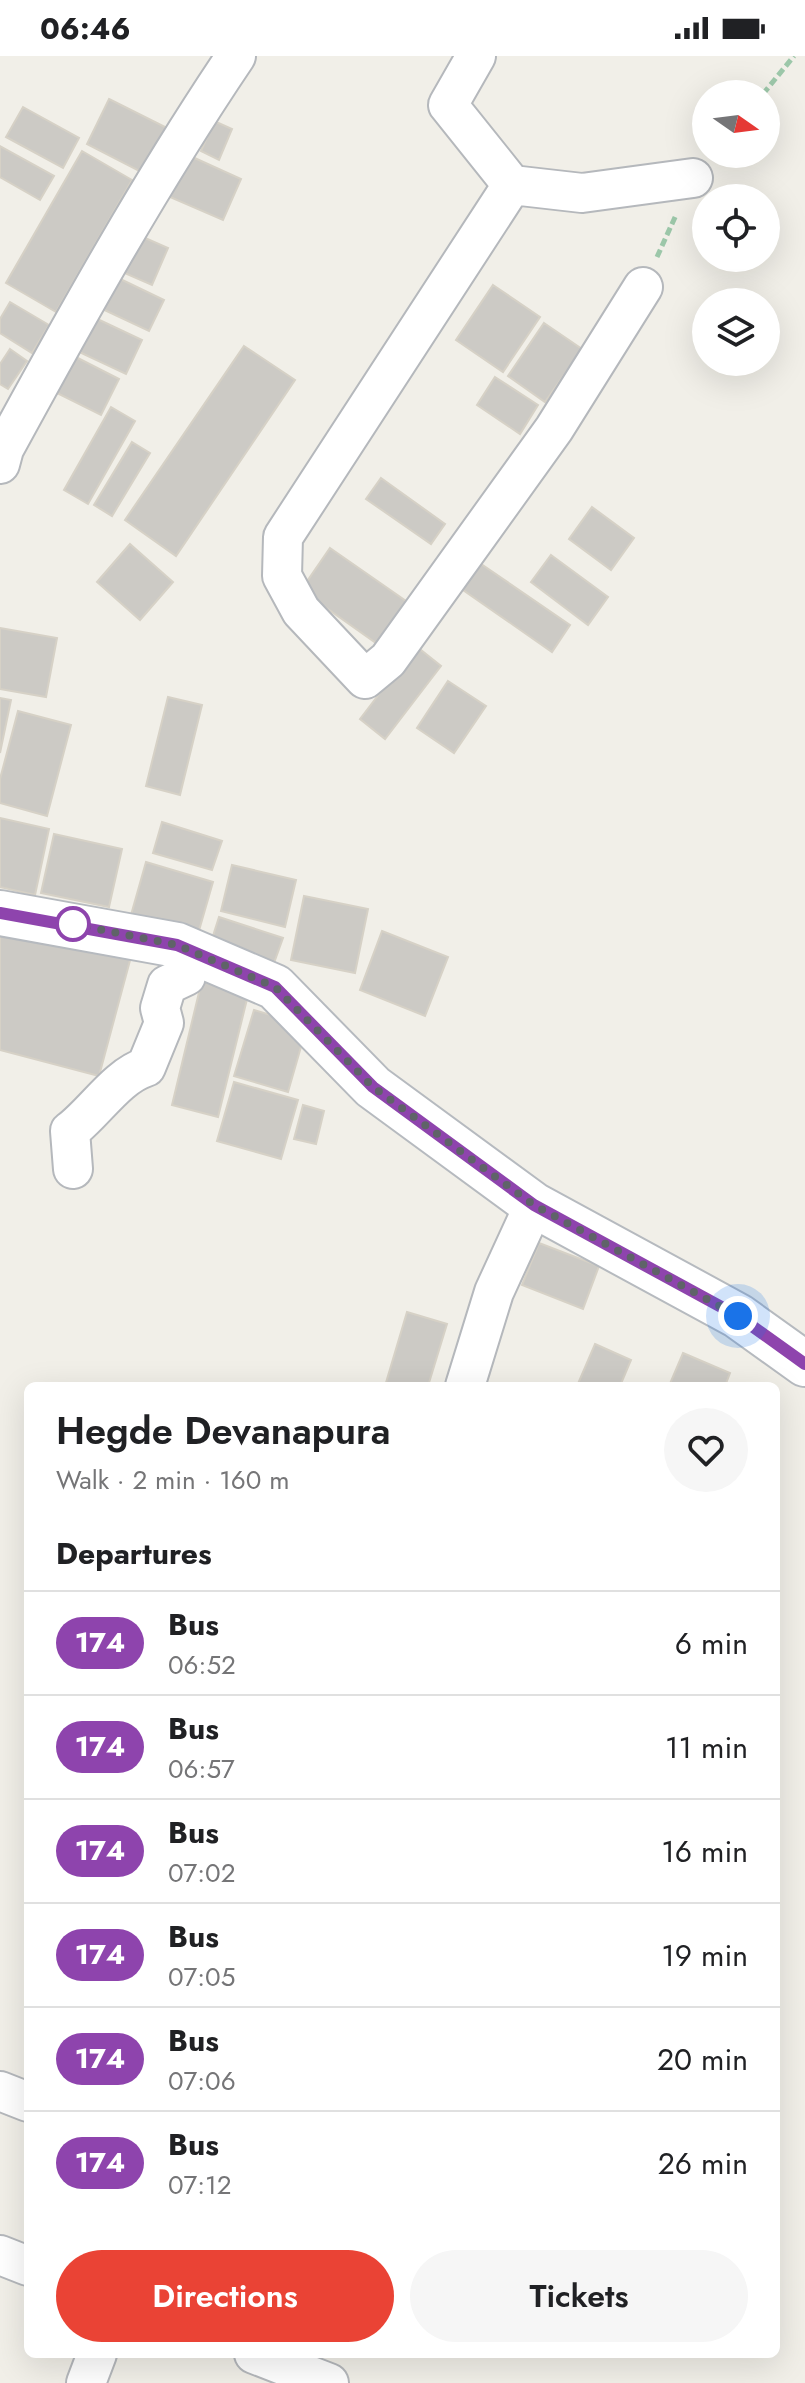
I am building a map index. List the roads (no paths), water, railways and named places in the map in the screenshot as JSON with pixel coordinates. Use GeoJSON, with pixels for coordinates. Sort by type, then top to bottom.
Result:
{"type":"FeatureCollection","features":[{"type":"Feature","properties":{"kind":"street"},"geometry":{"type":"LineString","coordinates":[[0,464],[4,449],[74,321],[181,138],[236,56]]}},
{"type":"Feature","properties":{"kind":"street"},"geometry":{"type":"LineString","coordinates":[[476,56],[448,105],[512,185],[582,193],[693,178]]}},
{"type":"Feature","properties":{"kind":"street"},"geometry":{"type":"LineString","coordinates":[[512,185],[283,537],[282,576],[301,611],[365,679],[388,660],[554,429],[643,287]]}},
{"type":"Feature","properties":{"kind":"street"},"geometry":{"type":"LineString","coordinates":[[0,913],[88,927],[190,950],[275,987],[373,1087],[534,1205],[738,1316],[805,1364]]}},
{"type":"Feature","properties":{"kind":"street"},"geometry":{"type":"LineString","coordinates":[[73,1169],[70,1131],[94,1113],[128,1073],[146,1067],[164,1023],[160,1008],[167,985],[186,976],[190,950]]}},
{"type":"Feature","properties":{"kind":"street"},"geometry":{"type":"LineString","coordinates":[[466,1382],[494,1292],[534,1205]]}},
{"type":"Feature","properties":{"kind":"street"},"geometry":{"type":"LineString","coordinates":[[0,2091],[24,2100]]}},
{"type":"Feature","properties":{"kind":"street"},"geometry":{"type":"LineString","coordinates":[[0,2255],[24,2264]]}},
{"type":"Feature","properties":{"kind":"street"},"geometry":{"type":"LineString","coordinates":[[86,2383],[95,2358]]}},
{"type":"Feature","properties":{"kind":"street"},"geometry":{"type":"LineString","coordinates":[[264,2358],[329,2383]]}}]}
